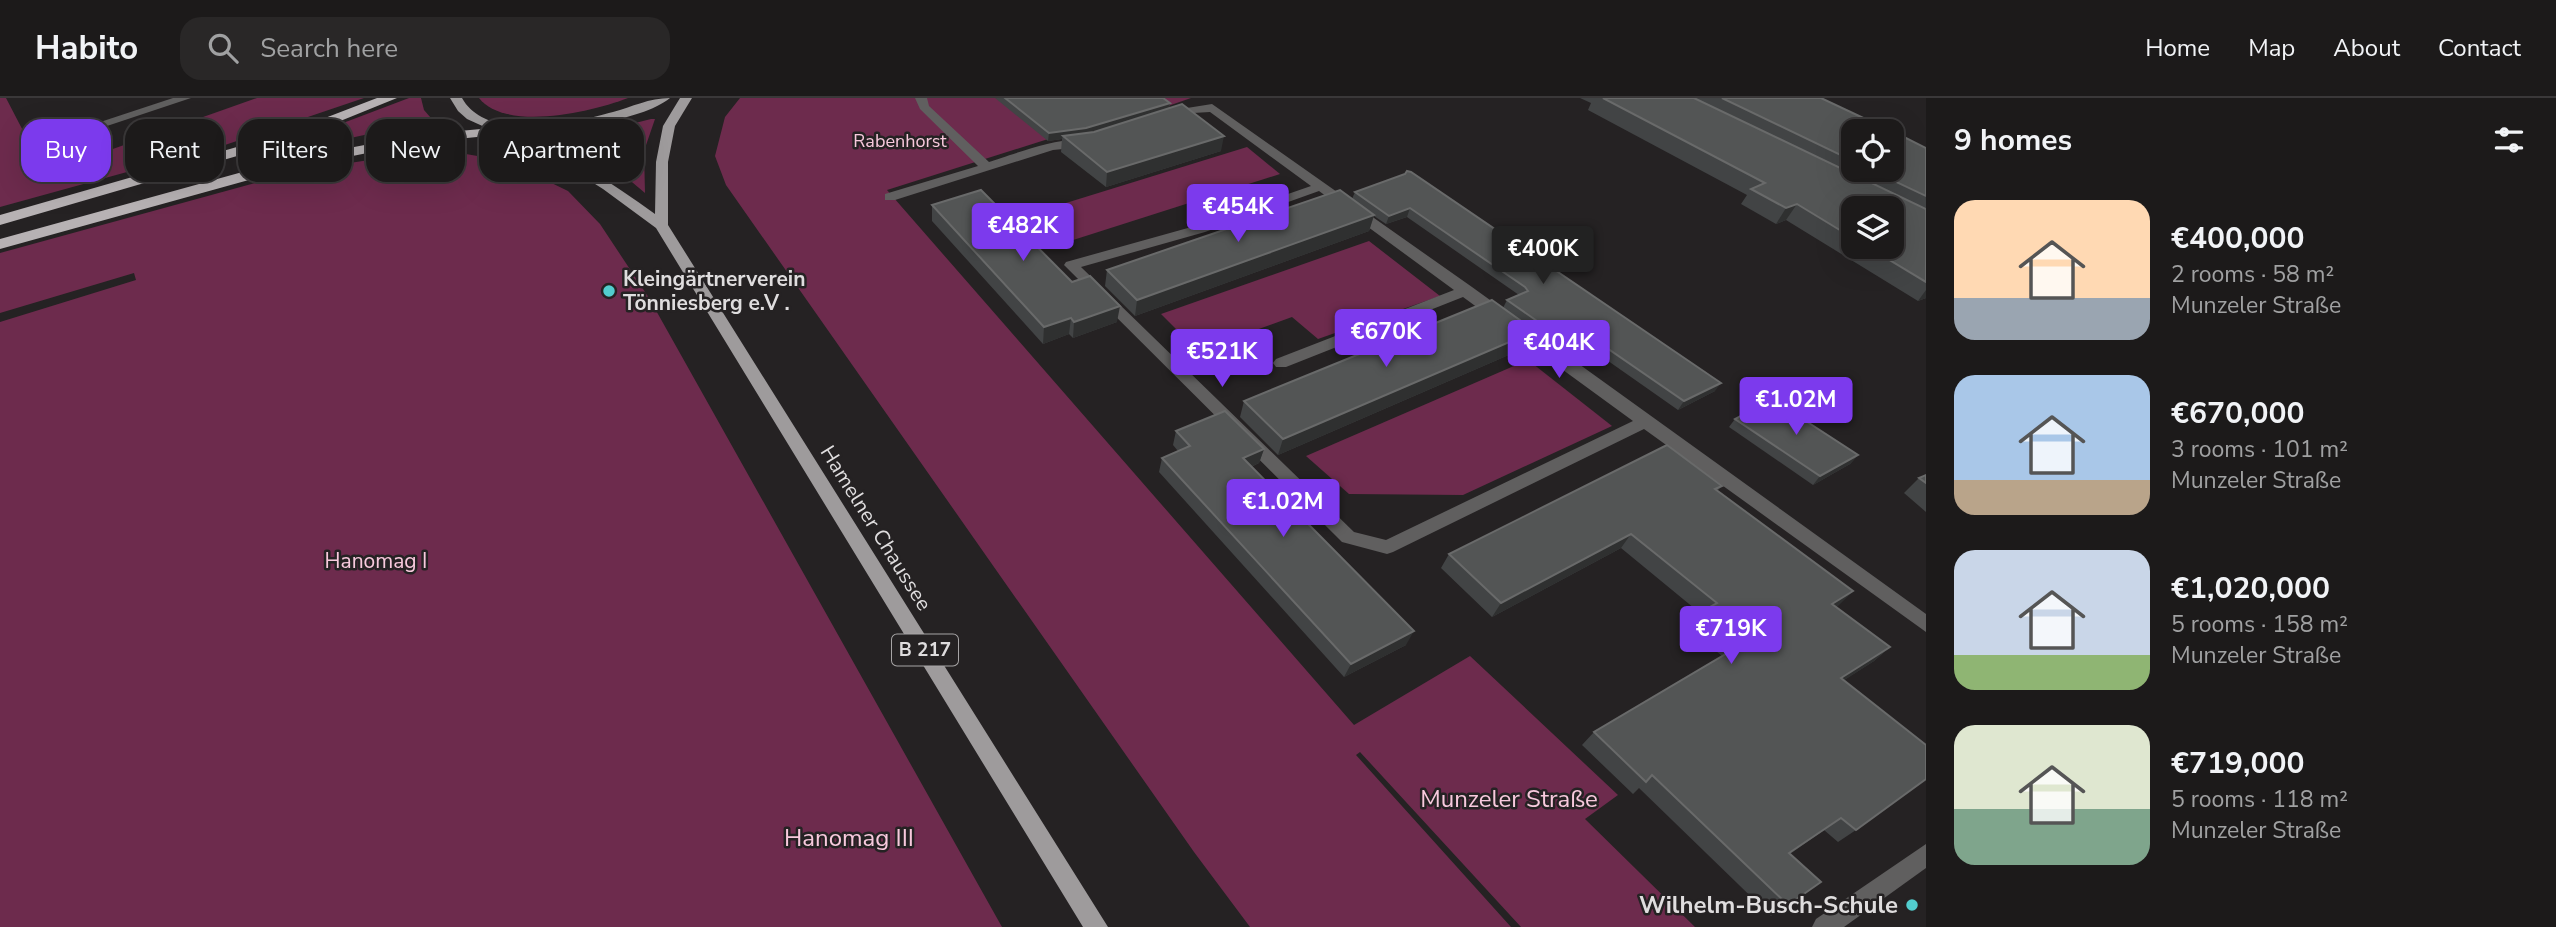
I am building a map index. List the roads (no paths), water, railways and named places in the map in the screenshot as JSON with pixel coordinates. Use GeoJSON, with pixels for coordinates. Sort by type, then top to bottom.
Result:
{"type":"FeatureCollection","features":[{"type":"Feature","properties":{"kind":"highway"},"geometry":{"type":"LineString","coordinates":[[0,220],[291,136],[390,98]]}},
{"type":"Feature","properties":{"kind":"highway"},"geometry":{"type":"LineString","coordinates":[[0,244],[312,159],[417,139],[479,133]]}},
{"type":"Feature","properties":{"kind":"main road","name":"Hamelner Chaussee"},"geometry":{"type":"LineString","coordinates":[[456,98],[462,109],[479,120]]}},
{"type":"Feature","properties":{"kind":"main road"},"geometry":{"type":"LineString","coordinates":[[603,119],[664,98]]}},
{"type":"Feature","properties":{"kind":"main road"},"geometry":{"type":"LineString","coordinates":[[661,225],[662,162],[669,126],[686,98]]}},
{"type":"Feature","properties":{"kind":"main road","name":"Hamelner Chaussee"},"geometry":{"type":"LineString","coordinates":[[602,182],[661,225],[1096,927]]}},
{"type":"Feature","properties":{"kind":"street"},"geometry":{"type":"LineString","coordinates":[[111,121],[185,98]]}},
{"type":"Feature","properties":{"kind":"street"},"geometry":{"type":"LineString","coordinates":[[921,98],[924,107],[986,167]]}},
{"type":"Feature","properties":{"kind":"street"},"geometry":{"type":"LineString","coordinates":[[1152,122],[1191,110],[1212,108],[1926,624]]}},
{"type":"Feature","properties":{"kind":"street"},"geometry":{"type":"LineString","coordinates":[[890,197],[1052,147],[1101,138]]}},
{"type":"Feature","properties":{"kind":"street"},"geometry":{"type":"LineString","coordinates":[[1322,186],[1200,229],[1071,265],[1348,537],[1387,547],[1646,421]]}},
{"type":"Feature","properties":{"kind":"street"},"geometry":{"type":"LineString","coordinates":[[1281,363],[1467,290]]}},
{"type":"Feature","properties":{"kind":"street"},"geometry":{"type":"LineString","coordinates":[[1824,927],[1926,855]]}},
{"type":"Feature","properties":{"kind":"place","name":"Kleingärtnerverein Tönniesberg e.V ."},"geometry":{"type":"Point","coordinates":[609,291]}},
{"type":"Feature","properties":{"kind":"place","name":"Wilhelm-Busch-Schule"},"geometry":{"type":"Point","coordinates":[1912,905]}},
{"type":"Feature","properties":{"kind":"park label","name":"Rabenhorst"},"geometry":{"type":"Point","coordinates":[900,141]}},
{"type":"Feature","properties":{"kind":"park label","name":"Hanomag I"},"geometry":{"type":"Point","coordinates":[376,561]}},
{"type":"Feature","properties":{"kind":"park label","name":"Munzeler Straße"},"geometry":{"type":"Point","coordinates":[1509,799]}},
{"type":"Feature","properties":{"kind":"park label","name":"Hanomag III"},"geometry":{"type":"Point","coordinates":[849,838]}}]}
